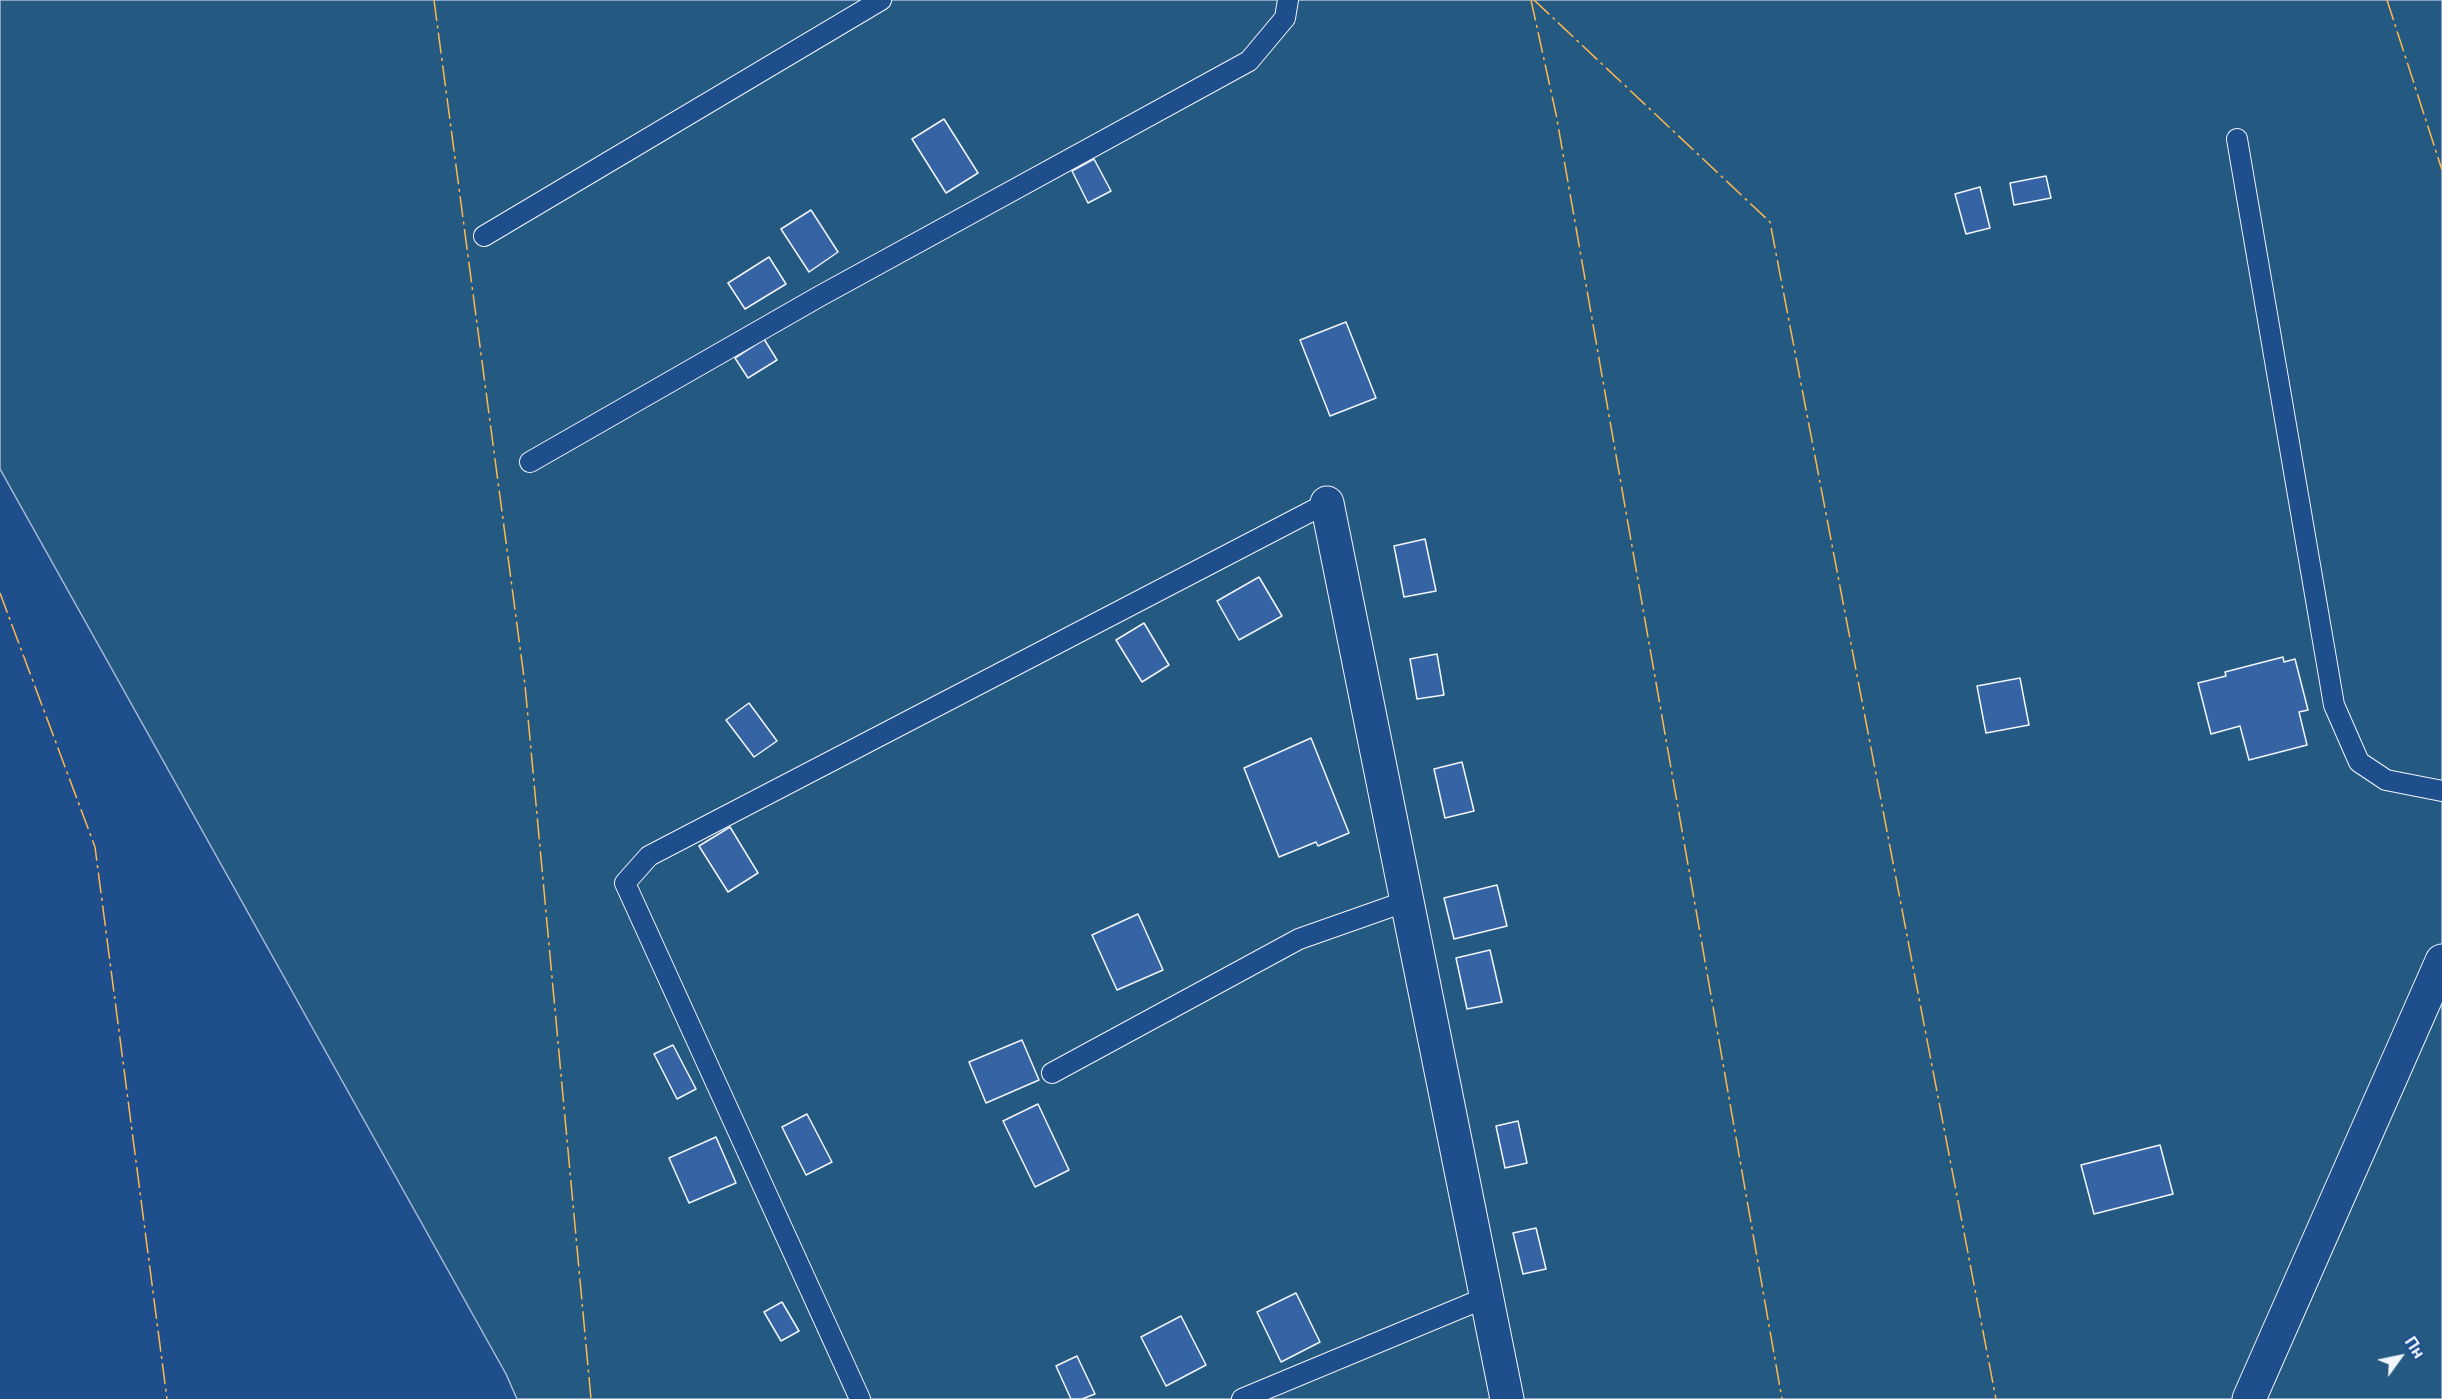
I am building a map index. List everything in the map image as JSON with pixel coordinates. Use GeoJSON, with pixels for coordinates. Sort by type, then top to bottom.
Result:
{"type":"FeatureCollection","features":[{"type":"Feature","properties":{"kind":"street"},"geometry":{"type":"LineString","coordinates":[[1328,503],[1507,1399]]}},
{"type":"Feature","properties":{"kind":"street"},"geometry":{"type":"LineString","coordinates":[[2249,1399],[2442,961]]}},
{"type":"Feature","properties":{"kind":"lane"},"geometry":{"type":"LineString","coordinates":[[484,236],[881,0]]}},
{"type":"Feature","properties":{"kind":"lane"},"geometry":{"type":"LineString","coordinates":[[530,462],[820,296],[1249,61],[1285,18],[1288,0]]}},
{"type":"Feature","properties":{"kind":"lane"},"geometry":{"type":"LineString","coordinates":[[2237,139],[2334,705],[2359,762],[2386,780],[2442,792]]}},
{"type":"Feature","properties":{"kind":"lane"},"geometry":{"type":"LineString","coordinates":[[860,1399],[625,883],[649,856],[1328,503]]}},
{"type":"Feature","properties":{"kind":"lane"},"geometry":{"type":"LineString","coordinates":[[1052,1073],[1299,939],[1407,901]]}},
{"type":"Feature","properties":{"kind":"lane"},"geometry":{"type":"LineString","coordinates":[[1242,1399],[1487,1297]]}},
{"type":"Feature","properties":{"kind":"shaded area"},"geometry":{"type":"Polygon","coordinates":[[[0,0],[2442,0],[2442,1399],[517,1399],[506,1374],[0,469],[0,0]]]}},
{"type":"Feature","properties":{"kind":"building"},"geometry":{"type":"Polygon","coordinates":[[[944,119],[978,173],[946,193],[912,139],[944,119]]]}},
{"type":"Feature","properties":{"kind":"building"},"geometry":{"type":"Polygon","coordinates":[[[1094,159],[1111,191],[1088,203],[1072,171],[1094,159]]]}},
{"type":"Feature","properties":{"kind":"building"},"geometry":{"type":"Polygon","coordinates":[[[2046,176],[2051,198],[2014,205],[2010,183],[2046,176]]]}},
{"type":"Feature","properties":{"kind":"building"},"geometry":{"type":"Polygon","coordinates":[[[1980,187],[1990,228],[1966,234],[1955,194],[1980,187]]]}},
{"type":"Feature","properties":{"kind":"building"},"geometry":{"type":"Polygon","coordinates":[[[811,210],[838,252],[809,272],[781,229],[811,210]]]}},
{"type":"Feature","properties":{"kind":"building"},"geometry":{"type":"Polygon","coordinates":[[[769,257],[786,284],[745,309],[728,283],[769,257]]]}},
{"type":"Feature","properties":{"kind":"building"},"geometry":{"type":"Polygon","coordinates":[[[1346,322],[1376,398],[1330,416],[1300,340],[1346,322]]]}},
{"type":"Feature","properties":{"kind":"building"},"geometry":{"type":"Polygon","coordinates":[[[764,339],[777,360],[748,378],[735,358],[764,339]]]}},
{"type":"Feature","properties":{"kind":"building"},"geometry":{"type":"Polygon","coordinates":[[[1425,539],[1436,591],[1404,597],[1394,546],[1425,539]]]}},
{"type":"Feature","properties":{"kind":"building"},"geometry":{"type":"Polygon","coordinates":[[[1259,577],[1282,616],[1239,640],[1217,601],[1259,577]]]}},
{"type":"Feature","properties":{"kind":"building"},"geometry":{"type":"Polygon","coordinates":[[[1144,623],[1169,665],[1142,682],[1116,640],[1144,623]]]}},
{"type":"Feature","properties":{"kind":"building"},"geometry":{"type":"Polygon","coordinates":[[[1437,654],[1444,695],[1417,699],[1410,659],[1437,654]]]}},
{"type":"Feature","properties":{"kind":"building"},"geometry":{"type":"Polygon","coordinates":[[[2283,657],[2284,662],[2295,659],[2308,710],[2299,712],[2307,745],[2249,760],[2240,726],[2211,734],[2198,683],[2226,676],[2225,672],[2283,657]]]}},
{"type":"Feature","properties":{"kind":"building"},"geometry":{"type":"Polygon","coordinates":[[[2020,678],[2029,725],[1986,733],[1977,686],[2020,678]]]}},
{"type":"Feature","properties":{"kind":"building"},"geometry":{"type":"Polygon","coordinates":[[[749,703],[777,741],[754,757],[726,720],[749,703]]]}},
{"type":"Feature","properties":{"kind":"building"},"geometry":{"type":"Polygon","coordinates":[[[1311,738],[1349,833],[1318,846],[1316,842],[1279,857],[1244,768],[1311,738]]]}},
{"type":"Feature","properties":{"kind":"building"},"geometry":{"type":"Polygon","coordinates":[[[1462,762],[1474,811],[1445,818],[1434,769],[1462,762]]]}},
{"type":"Feature","properties":{"kind":"building"},"geometry":{"type":"Polygon","coordinates":[[[730,827],[758,873],[728,892],[699,846],[730,827]]]}},
{"type":"Feature","properties":{"kind":"building"},"geometry":{"type":"Polygon","coordinates":[[[1497,885],[1507,926],[1454,939],[1444,898],[1497,885]]]}},
{"type":"Feature","properties":{"kind":"building"},"geometry":{"type":"Polygon","coordinates":[[[1138,914],[1163,970],[1117,990],[1092,935],[1138,914]]]}},
{"type":"Feature","properties":{"kind":"building"},"geometry":{"type":"Polygon","coordinates":[[[1490,950],[1502,1002],[1467,1009],[1456,958],[1490,950]]]}},
{"type":"Feature","properties":{"kind":"building"},"geometry":{"type":"Polygon","coordinates":[[[1022,1040],[1039,1080],[986,1103],[969,1062],[1022,1040]]]}},
{"type":"Feature","properties":{"kind":"building"},"geometry":{"type":"Polygon","coordinates":[[[673,1045],[696,1089],[677,1099],[654,1054],[673,1045]]]}},
{"type":"Feature","properties":{"kind":"building"},"geometry":{"type":"Polygon","coordinates":[[[1038,1104],[1069,1170],[1035,1187],[1003,1121],[1038,1104]]]}},
{"type":"Feature","properties":{"kind":"building"},"geometry":{"type":"Polygon","coordinates":[[[807,1114],[832,1162],[806,1175],[782,1127],[807,1114]]]}},
{"type":"Feature","properties":{"kind":"building"},"geometry":{"type":"Polygon","coordinates":[[[1518,1121],[1527,1163],[1505,1168],[1496,1126],[1518,1121]]]}},
{"type":"Feature","properties":{"kind":"building"},"geometry":{"type":"Polygon","coordinates":[[[716,1137],[736,1183],[689,1203],[669,1158],[716,1137]]]}},
{"type":"Feature","properties":{"kind":"building"},"geometry":{"type":"Polygon","coordinates":[[[2160,1145],[2173,1194],[2094,1214],[2081,1165],[2160,1145]]]}},
{"type":"Feature","properties":{"kind":"building"},"geometry":{"type":"Polygon","coordinates":[[[1536,1228],[1546,1269],[1523,1274],[1513,1233],[1536,1228]]]}},
{"type":"Feature","properties":{"kind":"building"},"geometry":{"type":"Polygon","coordinates":[[[1296,1293],[1320,1342],[1281,1362],[1257,1312],[1296,1293]]]}},
{"type":"Feature","properties":{"kind":"building"},"geometry":{"type":"Polygon","coordinates":[[[782,1302],[799,1331],[781,1341],[764,1312],[782,1302]]]}},
{"type":"Feature","properties":{"kind":"building"},"geometry":{"type":"Polygon","coordinates":[[[1181,1316],[1206,1365],[1166,1386],[1141,1337],[1181,1316]]]}},
{"type":"Feature","properties":{"kind":"building"},"geometry":{"type":"Polygon","coordinates":[[[1077,1356],[1095,1394],[1082,1399],[1071,1399],[1056,1366],[1077,1356]]]}},
{"type":"Feature","properties":{"kind":"power"},"geometry":{"type":"LineString","coordinates":[[434,0],[525,685],[591,1399]]}},
{"type":"Feature","properties":{"kind":"power"},"geometry":{"type":"LineString","coordinates":[[1531,0],[1556,114],[1782,1399]]}},
{"type":"Feature","properties":{"kind":"power"},"geometry":{"type":"LineString","coordinates":[[1534,0],[1770,222],[1996,1399]]}},
{"type":"Feature","properties":{"kind":"power"},"geometry":{"type":"LineString","coordinates":[[2387,0],[2442,170]]}},
{"type":"Feature","properties":{"kind":"power"},"geometry":{"type":"LineString","coordinates":[[0,593],[95,847],[167,1399]]}}]}
